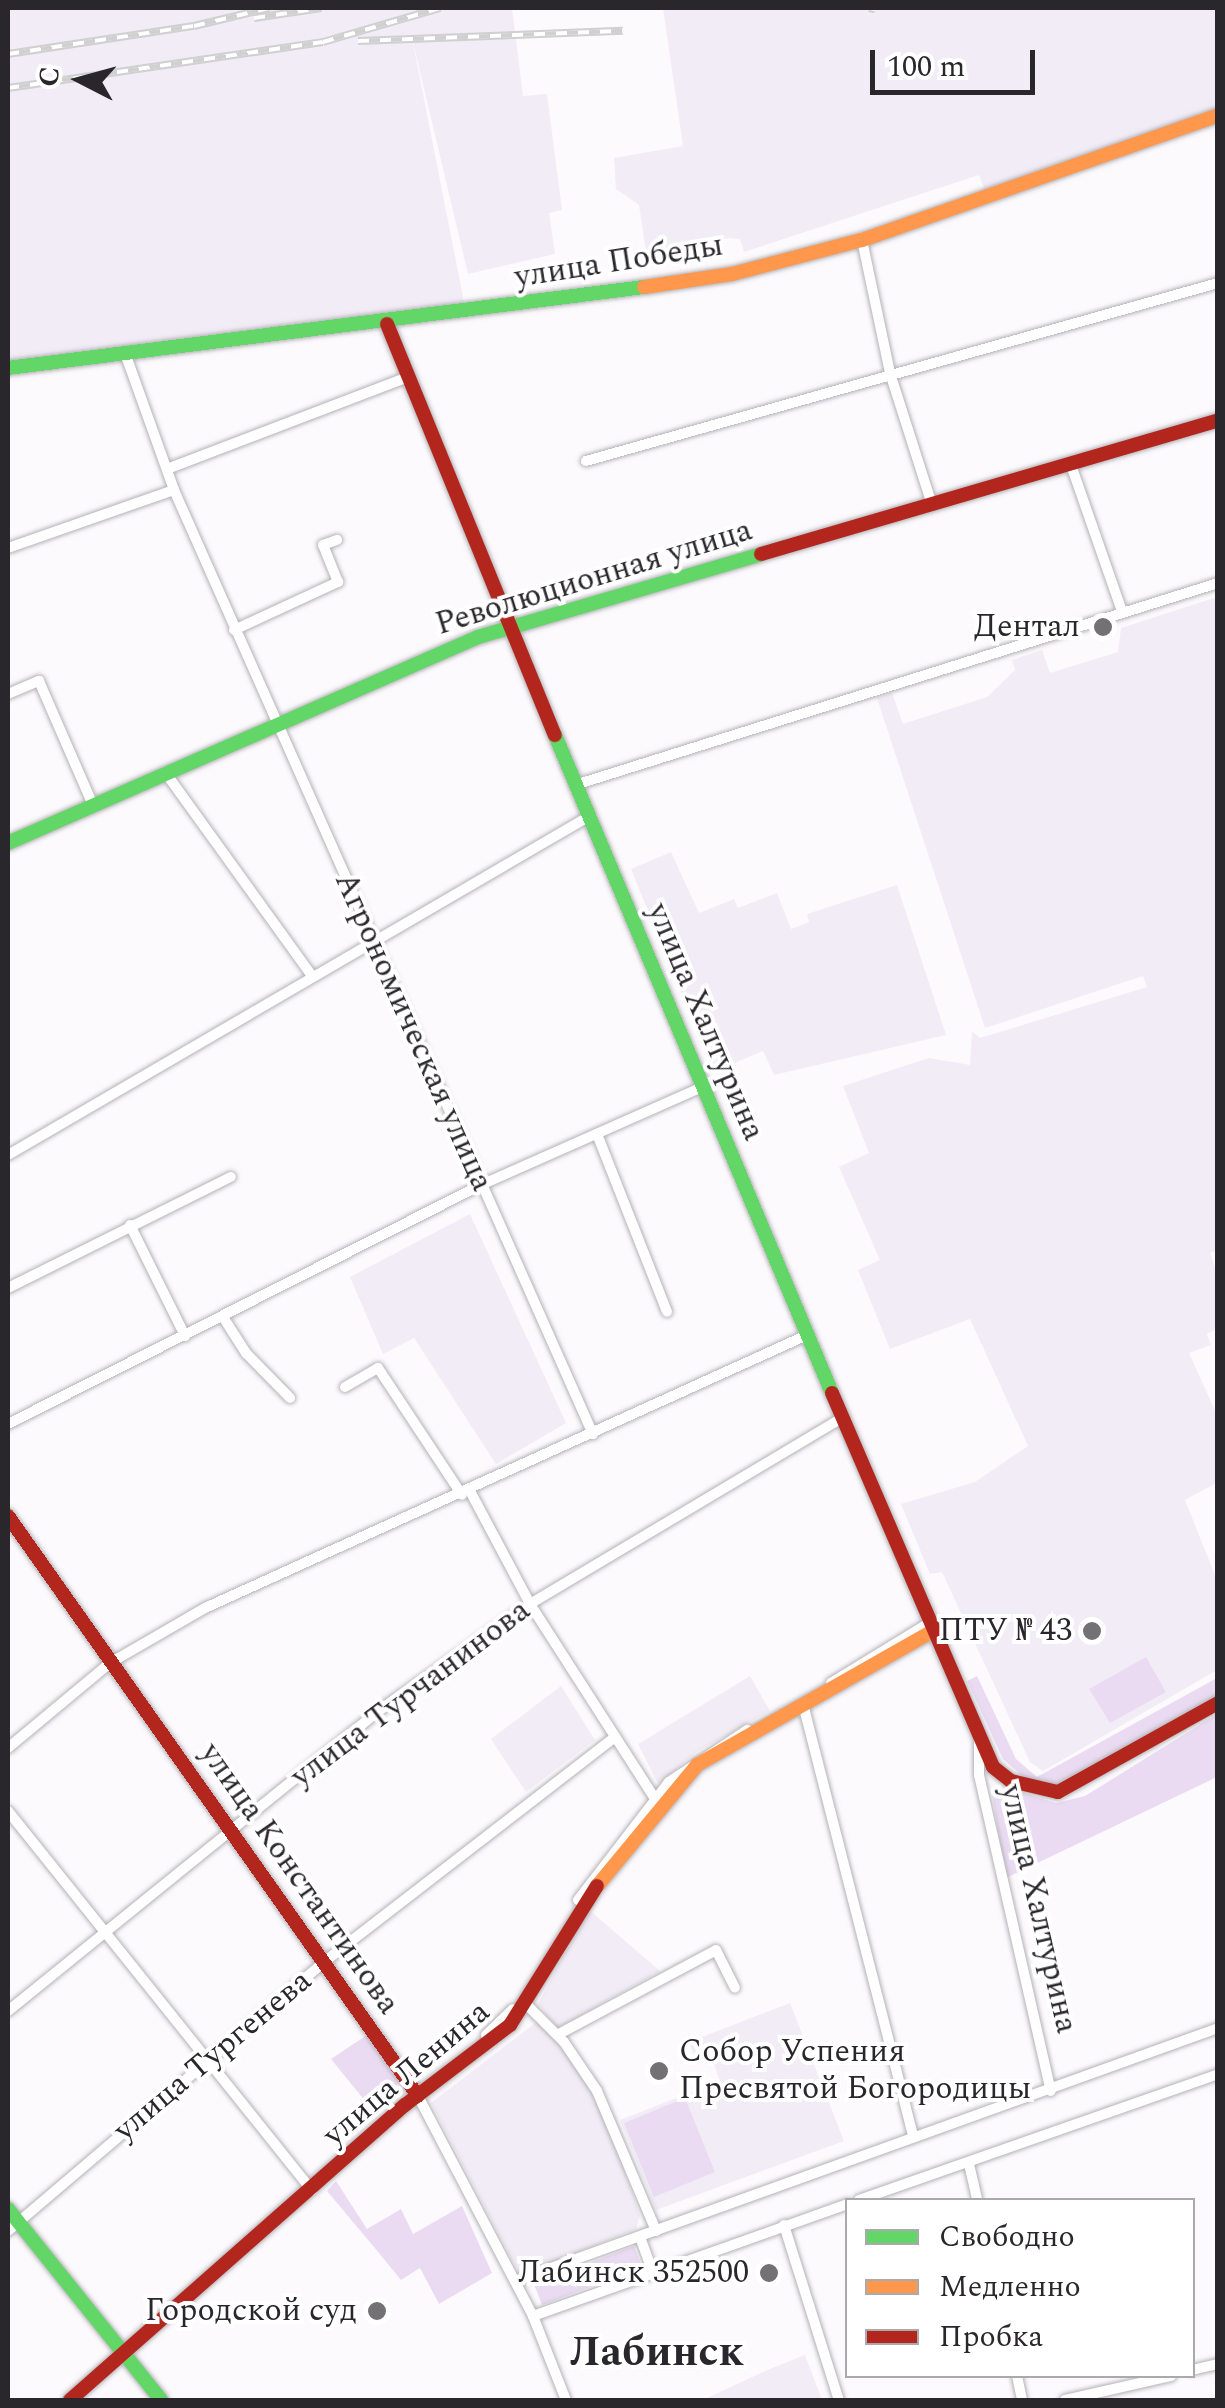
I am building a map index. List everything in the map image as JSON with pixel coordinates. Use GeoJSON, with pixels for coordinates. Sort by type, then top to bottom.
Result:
{"type":"FeatureCollection","features":[{"type":"Feature","properties":{"kind":"street","name":"улица Победы"},"geometry":{"type":"LineString","coordinates":[[8,368],[386,324],[714,277],[862,240],[1218,115]]}},
{"type":"Feature","properties":{"kind":"street"},"geometry":{"type":"LineString","coordinates":[[862,240],[890,373],[932,506]]}},
{"type":"Feature","properties":{"kind":"street"},"geometry":{"type":"LineString","coordinates":[[586,461],[1218,283]]}},
{"type":"Feature","properties":{"kind":"street","name":"улица Халтурина"},"geometry":{"type":"LineString","coordinates":[[386,324],[700,1088],[992,1767],[1010,1781],[1044,1793],[1077,1785],[1218,1704]]}},
{"type":"Feature","properties":{"kind":"street","name":"Агрономическая улица"},"geometry":{"type":"LineString","coordinates":[[126,353],[174,490],[234,630],[593,1434]]}},
{"type":"Feature","properties":{"kind":"street"},"geometry":{"type":"LineString","coordinates":[[167,469],[408,377]]}},
{"type":"Feature","properties":{"kind":"street","name":"Революционная улица"},"geometry":{"type":"LineString","coordinates":[[8,843],[275,722],[478,636],[510,630],[1218,420]]}},
{"type":"Feature","properties":{"kind":"street"},"geometry":{"type":"LineString","coordinates":[[1070,462],[1122,611]]}},
{"type":"Feature","properties":{"kind":"street"},"geometry":{"type":"LineString","coordinates":[[8,548],[174,490]]}},
{"type":"Feature","properties":{"kind":"street"},"geometry":{"type":"LineString","coordinates":[[234,630],[338,582],[324,546],[338,540]]}},
{"type":"Feature","properties":{"kind":"street"},"geometry":{"type":"LineString","coordinates":[[576,786],[1122,611],[1218,584]]}},
{"type":"Feature","properties":{"kind":"street"},"geometry":{"type":"LineString","coordinates":[[8,694],[39,681],[93,804]]}},
{"type":"Feature","properties":{"kind":"street"},"geometry":{"type":"LineString","coordinates":[[165,772],[312,976]]}},
{"type":"Feature","properties":{"kind":"street"},"geometry":{"type":"LineString","coordinates":[[8,1155],[588,816]]}},
{"type":"Feature","properties":{"kind":"street"},"geometry":{"type":"LineString","coordinates":[[8,1424],[481,1185],[700,1088]]}},
{"type":"Feature","properties":{"kind":"street"},"geometry":{"type":"LineString","coordinates":[[596,1134],[667,1312]]}},
{"type":"Feature","properties":{"kind":"street"},"geometry":{"type":"LineString","coordinates":[[8,1288],[231,1176]]}},
{"type":"Feature","properties":{"kind":"street"},"geometry":{"type":"LineString","coordinates":[[130,1225],[185,1336]]}},
{"type":"Feature","properties":{"kind":"street"},"geometry":{"type":"LineString","coordinates":[[224,1316],[246,1353],[290,1398]]}},
{"type":"Feature","properties":{"kind":"street"},"geometry":{"type":"LineString","coordinates":[[8,1748],[110,1663],[205,1608],[466,1493],[807,1335]]}},
{"type":"Feature","properties":{"kind":"street"},"geometry":{"type":"LineString","coordinates":[[345,1387],[378,1368],[466,1493],[613,1739],[657,1802]]}},
{"type":"Feature","properties":{"kind":"street","name":"улица Турчанинова"},"geometry":{"type":"LineString","coordinates":[[8,2011],[102,1930],[232,1832],[377,1712],[530,1604],[842,1418]]}},
{"type":"Feature","properties":{"kind":"street","name":"улица Константинова"},"geometry":{"type":"LineString","coordinates":[[8,1516],[417,2094],[533,2316],[566,2400]]}},
{"type":"Feature","properties":{"kind":"street"},"geometry":{"type":"LineString","coordinates":[[417,2094],[508,2018],[585,1888],[698,1757],[934,1625]]}},
{"type":"Feature","properties":{"kind":"street","name":"улица Ленина"},"geometry":{"type":"LineString","coordinates":[[70,2400],[313,2190],[417,2094],[527,2005],[585,1900],[657,1802],[698,1766],[934,1625]]}},
{"type":"Feature","properties":{"kind":"street"},"geometry":{"type":"LineString","coordinates":[[803,1704],[912,2136]]}},
{"type":"Feature","properties":{"kind":"street","name":"улица Тургенева"},"geometry":{"type":"LineString","coordinates":[[13,2227],[324,1962],[613,1739]]}},
{"type":"Feature","properties":{"kind":"street","name":"улица Халтурина"},"geometry":{"type":"LineString","coordinates":[[979,1739],[979,1775],[1051,2090]]}},
{"type":"Feature","properties":{"kind":"street"},"geometry":{"type":"LineString","coordinates":[[8,1811],[313,2190]]}},
{"type":"Feature","properties":{"kind":"street"},"geometry":{"type":"LineString","coordinates":[[557,2035],[716,1950],[735,1988]]}},
{"type":"Feature","properties":{"kind":"street"},"geometry":{"type":"LineString","coordinates":[[527,2005],[557,2035],[607,2112],[656,2231]]}},
{"type":"Feature","properties":{"kind":"street"},"geometry":{"type":"LineString","coordinates":[[515,2282],[1218,2028]]}},
{"type":"Feature","properties":{"kind":"street"},"geometry":{"type":"LineString","coordinates":[[865,2198],[1218,2074]]}},
{"type":"Feature","properties":{"kind":"street"},"geometry":{"type":"LineString","coordinates":[[968,2164],[977,2198]]}},
{"type":"Feature","properties":{"kind":"street"},"geometry":{"type":"LineString","coordinates":[[533,2316],[652,2270],[845,2205]]}},
{"type":"Feature","properties":{"kind":"street"},"geometry":{"type":"LineString","coordinates":[[8,2209],[13,2227],[161,2400]]}},
{"type":"Feature","properties":{"kind":"street"},"geometry":{"type":"LineString","coordinates":[[784,2225],[838,2400]]}},
{"type":"Feature","properties":{"kind":"street"},"geometry":{"type":"LineString","coordinates":[[640,2237],[652,2270]]}},
{"type":"Feature","properties":{"kind":"street"},"geometry":{"type":"LineString","coordinates":[[1065,2400],[1162,2378]]}},
{"type":"Feature","properties":{"kind":"shaded area"},"geometry":{"type":"Polygon","coordinates":[[[8,8],[512,8],[523,96],[547,94],[562,210],[549,213],[555,254],[468,274],[412,38],[465,307],[8,361],[8,8]]]}},
{"type":"Feature","properties":{"kind":"shaded area"},"geometry":{"type":"Polygon","coordinates":[[[663,8],[1217,8],[1217,109],[985,191],[979,175],[744,252],[740,239],[729,238],[647,258],[639,205],[616,189],[614,158],[683,146],[663,8]]]}},
{"type":"Feature","properties":{"kind":"shaded area"},"geometry":{"type":"Polygon","coordinates":[[[1217,597],[1218,1250],[1210,1253],[1217,1274],[1218,1328],[1207,1334],[1211,1345],[1189,1353],[1217,1415],[1218,1482],[1185,1500],[1217,1580],[1217,1670],[1043,1771],[1030,1762],[942,1572],[930,1574],[901,1504],[975,1482],[1028,1446],[970,1319],[890,1349],[858,1270],[880,1260],[839,1167],[869,1153],[843,1086],[929,1058],[970,1065],[972,1031],[980,1038],[1147,987],[1143,976],[985,1028],[877,698],[892,693],[903,724],[987,697],[1015,670],[1012,660],[1042,650],[1050,673],[1118,652],[1121,628],[1217,597]]]}},
{"type":"Feature","properties":{"kind":"shaded area"},"geometry":{"type":"Polygon","coordinates":[[[671,852],[699,913],[734,899],[738,908],[777,893],[791,929],[809,922],[807,914],[897,885],[946,1035],[774,1075],[763,1051],[713,1072],[631,869],[671,852]]]}},
{"type":"Feature","properties":{"kind":"shaded area"},"geometry":{"type":"Polygon","coordinates":[[[470,1214],[566,1423],[496,1464],[414,1338],[383,1354],[350,1277],[470,1214]]]}},
{"type":"Feature","properties":{"kind":"shaded area"},"geometry":{"type":"Polygon","coordinates":[[[1146,1657],[1166,1692],[1110,1723],[1089,1689],[1146,1657]]]}},
{"type":"Feature","properties":{"kind":"shaded area"},"geometry":{"type":"Polygon","coordinates":[[[750,1676],[770,1711],[696,1752],[658,1784],[638,1744],[750,1676]]]}},
{"type":"Feature","properties":{"kind":"shaded area"},"geometry":{"type":"Polygon","coordinates":[[[977,1676],[1016,1759],[1037,1777],[1217,1678],[1217,1696],[1055,1785],[1028,1781],[1003,1759],[967,1681],[977,1676]]]}},
{"type":"Feature","properties":{"kind":"shaded area"},"geometry":{"type":"Polygon","coordinates":[[[561,1686],[595,1740],[526,1792],[491,1739],[561,1686]]]}},
{"type":"Feature","properties":{"kind":"shaded area"},"geometry":{"type":"Polygon","coordinates":[[[1217,1714],[1217,1777],[1006,1878],[992,1794],[1010,1789],[1056,1803],[1085,1796],[1217,1714]]]}},
{"type":"Feature","properties":{"kind":"shaded area"},"geometry":{"type":"Polygon","coordinates":[[[588,1909],[660,1971],[558,2028],[538,2004],[588,1909]]]}},
{"type":"Feature","properties":{"kind":"shaded area"},"geometry":{"type":"Polygon","coordinates":[[[790,2003],[844,2141],[656,2210],[620,2120],[720,2081],[711,2056],[696,2061],[689,2042],[790,2003]]]}},
{"type":"Feature","properties":{"kind":"shaded area"},"geometry":{"type":"Polygon","coordinates":[[[539,2020],[568,2051],[605,2113],[640,2216],[636,2229],[520,2275],[431,2103],[539,2020]]]}},
{"type":"Feature","properties":{"kind":"shaded area"},"geometry":{"type":"Polygon","coordinates":[[[367,2035],[400,2082],[370,2107],[331,2059],[367,2035]]]}},
{"type":"Feature","properties":{"kind":"shaded area"},"geometry":{"type":"Polygon","coordinates":[[[685,2098],[715,2172],[654,2197],[624,2123],[685,2098]]]}},
{"type":"Feature","properties":{"kind":"shaded area"},"geometry":{"type":"Polygon","coordinates":[[[336,2181],[367,2229],[401,2209],[413,2234],[462,2206],[492,2273],[439,2304],[420,2268],[401,2280],[327,2191],[336,2181]]]}},
{"type":"Feature","properties":{"kind":"shaded area"},"geometry":{"type":"Polygon","coordinates":[[[634,2246],[642,2267],[542,2305],[534,2284],[634,2246]]]}},
{"type":"Feature","properties":{"kind":"shaded area"},"geometry":{"type":"Polygon","coordinates":[[[805,2355],[822,2400],[703,2400],[765,2371],[805,2355]]]}},
{"type":"Feature","properties":{"kind":"railway"},"geometry":{"type":"LineString","coordinates":[[8,54],[194,26],[269,8]]}},
{"type":"Feature","properties":{"kind":"railway"},"geometry":{"type":"LineString","coordinates":[[254,18],[321,8]]}},
{"type":"Feature","properties":{"kind":"railway"},"geometry":{"type":"LineString","coordinates":[[8,88],[323,42],[440,8]]}},
{"type":"Feature","properties":{"kind":"railway"},"geometry":{"type":"LineString","coordinates":[[869,8],[875,9]]}},
{"type":"Feature","properties":{"kind":"railway"},"geometry":{"type":"LineString","coordinates":[[358,41],[623,31]]}},
{"type":"Feature","properties":{"kind":"traffic: fast"},"geometry":{"type":"LineString","coordinates":[[8,368],[644,287]]}},
{"type":"Feature","properties":{"kind":"traffic: fast"},"geometry":{"type":"LineString","coordinates":[[8,843],[478,637],[761,554]]}},
{"type":"Feature","properties":{"kind":"traffic: fast"},"geometry":{"type":"LineString","coordinates":[[555,735],[832,1393]]}},
{"type":"Feature","properties":{"kind":"traffic: fast"},"geometry":{"type":"LineString","coordinates":[[8,2209],[161,2400]]}},
{"type":"Feature","properties":{"kind":"traffic: slow"},"geometry":{"type":"LineString","coordinates":[[644,287],[732,274],[862,240],[1218,115]]}},
{"type":"Feature","properties":{"kind":"traffic: slow"},"geometry":{"type":"LineString","coordinates":[[597,1886],[697,1765],[936,1629]]}},
{"type":"Feature","properties":{"kind":"traffic: jam"},"geometry":{"type":"LineString","coordinates":[[387,324],[555,735]]}},
{"type":"Feature","properties":{"kind":"traffic: jam"},"geometry":{"type":"LineString","coordinates":[[761,554],[1218,420]]}},
{"type":"Feature","properties":{"kind":"traffic: jam"},"geometry":{"type":"LineString","coordinates":[[832,1393],[993,1767],[1011,1781],[1058,1792],[1218,1703]]}},
{"type":"Feature","properties":{"kind":"traffic: jam"},"geometry":{"type":"LineString","coordinates":[[8,1516],[418,2096]]}},
{"type":"Feature","properties":{"kind":"traffic: jam"},"geometry":{"type":"LineString","coordinates":[[70,2400],[405,2105],[510,2025],[597,1886]]}},
{"type":"Feature","properties":{"kind":"place","name":"Дентал"},"geometry":{"type":"Point","coordinates":[1103,627]}},
{"type":"Feature","properties":{"kind":"place","name":"ПТУ № 43"},"geometry":{"type":"Point","coordinates":[1092,1631]}},
{"type":"Feature","properties":{"kind":"place","name":"Собор Успения Пресвятой Богородицы"},"geometry":{"type":"Point","coordinates":[659,2071]}},
{"type":"Feature","properties":{"kind":"place","name":"Лабинск 352500"},"geometry":{"type":"Point","coordinates":[769,2273]}},
{"type":"Feature","properties":{"kind":"place","name":"Городской суд"},"geometry":{"type":"Point","coordinates":[377,2311]}},
{"type":"Feature","properties":{"kind":"district","name":"Лабинск"},"geometry":{"type":"Point","coordinates":[657,2353]}}]}
